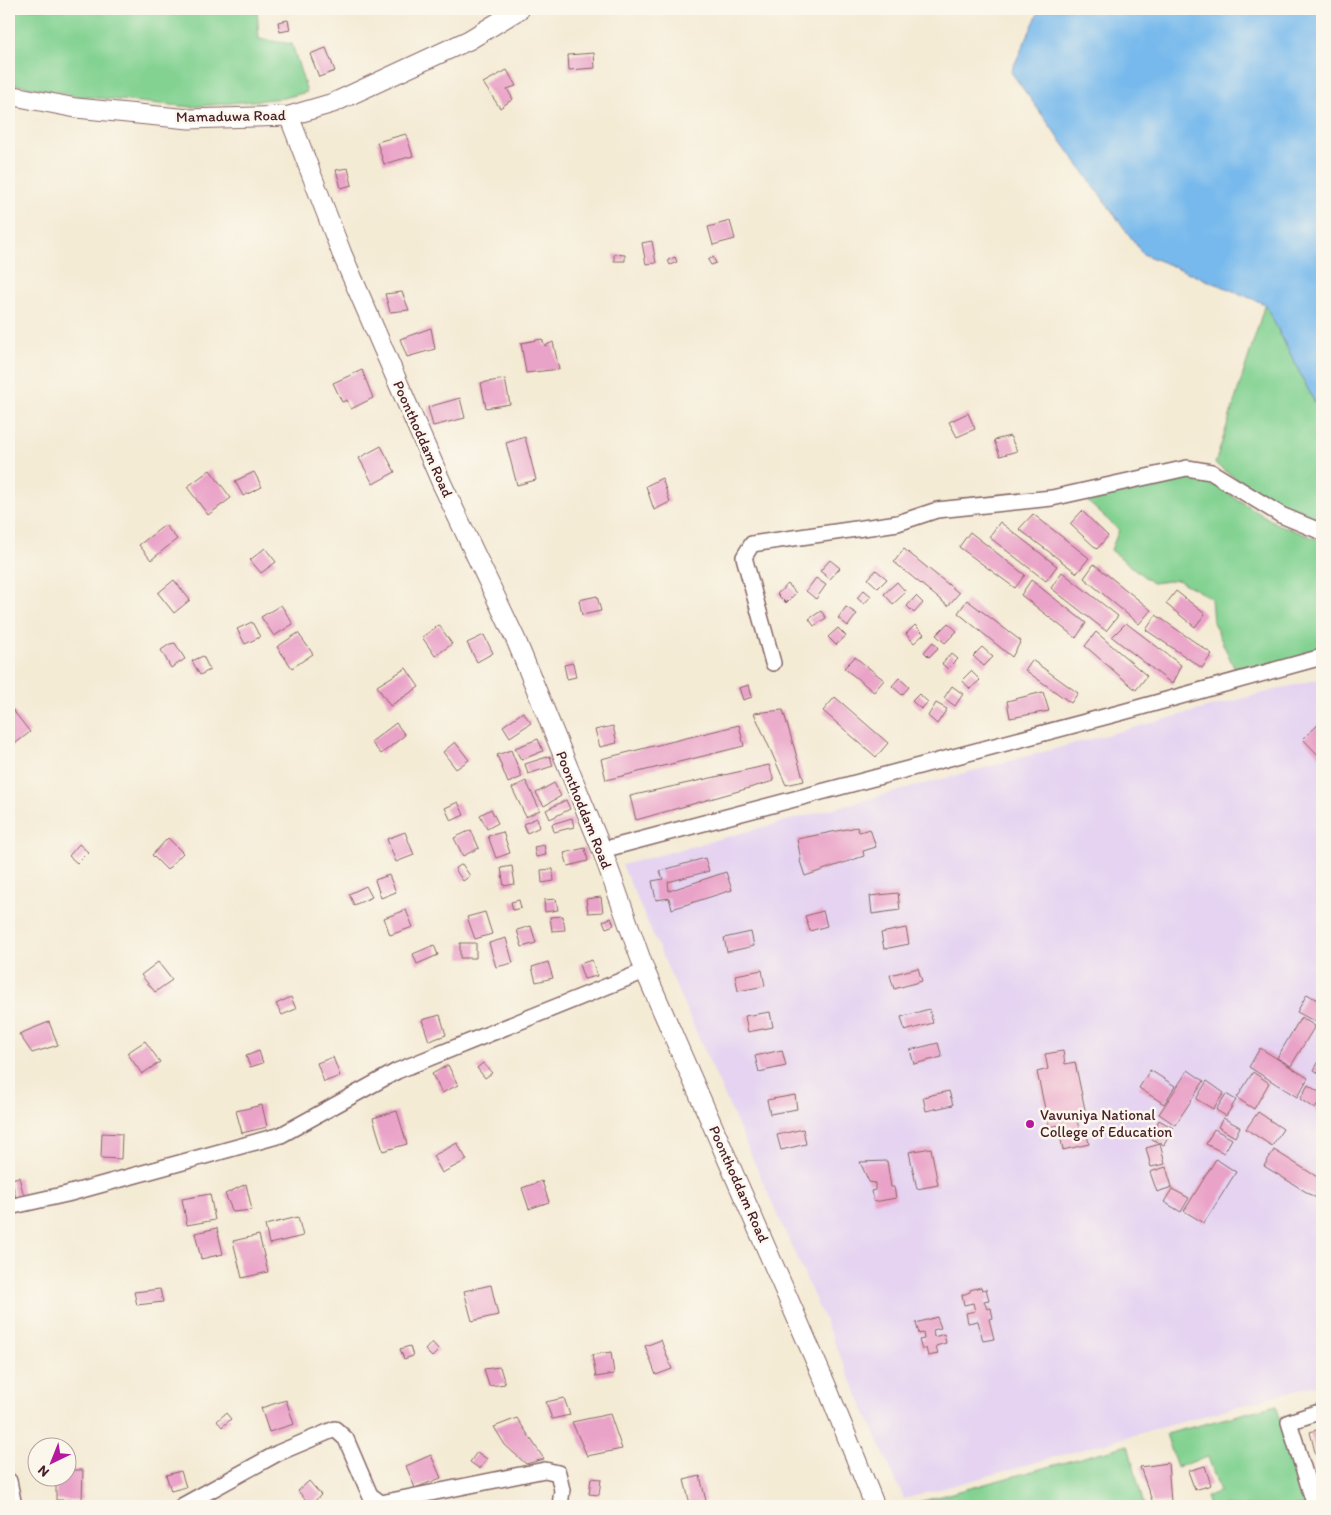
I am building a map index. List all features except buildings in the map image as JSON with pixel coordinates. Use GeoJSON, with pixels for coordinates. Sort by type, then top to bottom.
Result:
{"type":"FeatureCollection","features":[{"type":"Feature","properties":{"kind":"street","name":"Mamaduwa Road"},"geometry":{"type":"LineString","coordinates":[[9,95],[76,108],[189,119],[289,116],[333,103],[469,40],[520,9]]}},
{"type":"Feature","properties":{"kind":"street","name":"Poonthoddam Road"},"geometry":{"type":"LineString","coordinates":[[289,116],[342,254],[442,484],[516,640],[602,850],[645,971],[826,1385],[875,1506]]}},
{"type":"Feature","properties":{"kind":"street"},"geometry":{"type":"LineString","coordinates":[[773,663],[744,557],[752,544],[898,523],[937,510],[1052,498],[1187,468],[1211,472],[1281,515],[1322,532]]}},
{"type":"Feature","properties":{"kind":"street"},"geometry":{"type":"LineString","coordinates":[[602,850],[1322,658]]}},
{"type":"Feature","properties":{"kind":"street"},"geometry":{"type":"LineString","coordinates":[[9,1207],[67,1194],[281,1135],[397,1071],[645,971]]}},
{"type":"Feature","properties":{"kind":"street"},"geometry":{"type":"LineString","coordinates":[[1315,1506],[1289,1422],[1322,1411]]}},
{"type":"Feature","properties":{"kind":"street"},"geometry":{"type":"LineString","coordinates":[[182,1506],[278,1453],[335,1429],[346,1439],[370,1494],[381,1503],[545,1470],[558,1472],[562,1490],[560,1506]]}},
{"type":"Feature","properties":{"kind":"street"},"geometry":{"type":"LineString","coordinates":[[9,1481],[14,1506]]}},
{"type":"Feature","properties":{"kind":"shaded area","name":"Vavuniya National College of Education"},"geometry":{"type":"Polygon","coordinates":[[[1322,678],[1322,1383],[904,1499],[622,865],[1322,678]]]}},
{"type":"Feature","properties":{"kind":"green space"},"geometry":{"type":"Polygon","coordinates":[[[9,9],[257,9],[259,39],[292,44],[307,92],[284,98],[191,107],[76,96],[9,83],[9,9]]]}},
{"type":"Feature","properties":{"kind":"green space"},"geometry":{"type":"Polygon","coordinates":[[[1265,304],[1322,417],[1322,525],[1285,508],[1215,464],[1265,304]]]}},
{"type":"Feature","properties":{"kind":"green space"},"geometry":{"type":"Polygon","coordinates":[[[1187,475],[1208,481],[1277,524],[1322,541],[1322,651],[1237,674],[1213,622],[1211,598],[1178,580],[1152,583],[1111,550],[1119,530],[1086,500],[1187,475]]]}},
{"type":"Feature","properties":{"kind":"green space"},"geometry":{"type":"Polygon","coordinates":[[[1276,1405],[1307,1506],[1209,1506],[1206,1497],[1220,1491],[1208,1457],[1177,1467],[1166,1434],[1276,1405]]]}},
{"type":"Feature","properties":{"kind":"green space"},"geometry":{"type":"Polygon","coordinates":[[[1128,1445],[1144,1506],[908,1505],[1128,1445]]]}},
{"type":"Feature","properties":{"kind":"water"},"geometry":{"type":"Polygon","coordinates":[[[1040,9],[1322,9],[1322,417],[1265,304],[1143,254],[1011,72],[1040,9]]]}},
{"type":"Feature","properties":{"kind":"place","name":"Vavuniya National College of Education"},"geometry":{"type":"Point","coordinates":[1030,1124]}}]}
